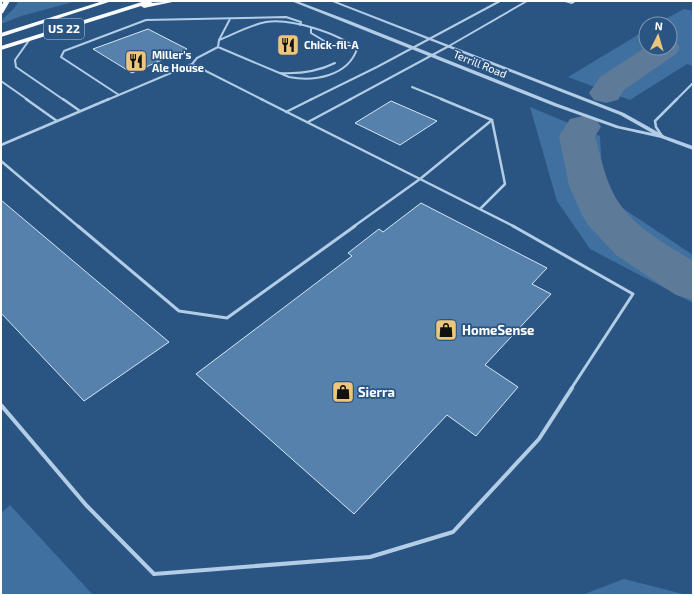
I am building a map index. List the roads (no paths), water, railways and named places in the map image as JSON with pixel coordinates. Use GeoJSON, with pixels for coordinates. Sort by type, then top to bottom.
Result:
{"type":"FeatureCollection","features":[{"type":"Feature","properties":{"kind":"highway"},"geometry":{"type":"LineString","coordinates":[[1,12],[7,1]]}},
{"type":"Feature","properties":{"kind":"highway","name":"US 22"},"geometry":{"type":"LineString","coordinates":[[1,35],[109,1]]}},
{"type":"Feature","properties":{"kind":"highway","name":"US 22"},"geometry":{"type":"LineString","coordinates":[[1,48],[151,1]]}},
{"type":"Feature","properties":{"kind":"highway"},"geometry":{"type":"LineString","coordinates":[[127,9],[174,1]]}},
{"type":"Feature","properties":{"kind":"street","name":"Terrill Road"},"geometry":{"type":"LineString","coordinates":[[293,1],[556,105],[618,127],[663,137],[693,148]]}},
{"type":"Feature","properties":{"kind":"street","name":"Terrill Road"},"geometry":{"type":"LineString","coordinates":[[332,1],[622,114],[663,137]]}},
{"type":"Feature","properties":{"kind":"lane"},"geometry":{"type":"LineString","coordinates":[[286,112],[377,68],[500,1]]}},
{"type":"Feature","properties":{"kind":"lane"},"geometry":{"type":"LineString","coordinates":[[308,122],[449,46],[527,1]]}},
{"type":"Feature","properties":{"kind":"lane"},"geometry":{"type":"LineString","coordinates":[[565,1],[572,3],[575,1]]}},
{"type":"Feature","properties":{"kind":"lane"},"geometry":{"type":"LineString","coordinates":[[119,95],[61,57],[64,51],[146,20],[286,17],[301,22],[300,25]]}},
{"type":"Feature","properties":{"kind":"lane"},"geometry":{"type":"LineString","coordinates":[[1,145],[192,64],[197,58],[218,47],[230,19]]}},
{"type":"Feature","properties":{"kind":"lane"},"geometry":{"type":"LineString","coordinates":[[218,47],[280,73],[286,78],[302,80],[325,77],[346,66],[355,59],[358,49],[352,44],[319,30],[300,25],[295,26],[280,21],[268,22],[220,40]]}},
{"type":"Feature","properties":{"kind":"lane"},"geometry":{"type":"LineString","coordinates":[[311,29],[311,33],[331,44]]}},
{"type":"Feature","properties":{"kind":"lane"},"geometry":{"type":"LineString","coordinates":[[30,39],[15,60],[16,67],[80,111]]}},
{"type":"Feature","properties":{"kind":"lane"},"geometry":{"type":"LineString","coordinates":[[280,73],[308,73],[320,70],[335,63]]}},
{"type":"Feature","properties":{"kind":"lane"},"geometry":{"type":"LineString","coordinates":[[1,405],[86,505],[154,574],[370,557],[453,532],[539,439],[633,294],[525,232],[192,64]]}},
{"type":"Feature","properties":{"kind":"lane"},"geometry":{"type":"LineString","coordinates":[[1,81],[56,121]]}},
{"type":"Feature","properties":{"kind":"lane"},"geometry":{"type":"LineString","coordinates":[[663,137],[656,126],[655,121],[693,83]]}},
{"type":"Feature","properties":{"kind":"lane"},"geometry":{"type":"LineString","coordinates":[[412,88],[492,120]]}},
{"type":"Feature","properties":{"kind":"lane"},"geometry":{"type":"LineString","coordinates":[[1,161],[179,311],[227,318],[420,179],[492,120]]}},
{"type":"Feature","properties":{"kind":"lane"},"geometry":{"type":"LineString","coordinates":[[480,210],[505,184],[492,120]]}},
{"type":"Feature","properties":{"kind":"waterway"},"geometry":{"type":"LineString","coordinates":[[606,93],[612,84],[653,56]]}},
{"type":"Feature","properties":{"kind":"waterway"},"geometry":{"type":"LineString","coordinates":[[583,127],[577,136],[589,186],[603,215],[632,244],[693,283]]}},
{"type":"Feature","properties":{"kind":"place","name":"Chick-fil-A"},"geometry":{"type":"Point","coordinates":[288,45]}},
{"type":"Feature","properties":{"kind":"place","name":"Miller's Ale House"},"geometry":{"type":"Point","coordinates":[136,61]}},
{"type":"Feature","properties":{"kind":"place","name":"HomeSense"},"geometry":{"type":"Point","coordinates":[446,330]}},
{"type":"Feature","properties":{"kind":"place","name":"Sierra"},"geometry":{"type":"Point","coordinates":[343,392]}}]}
